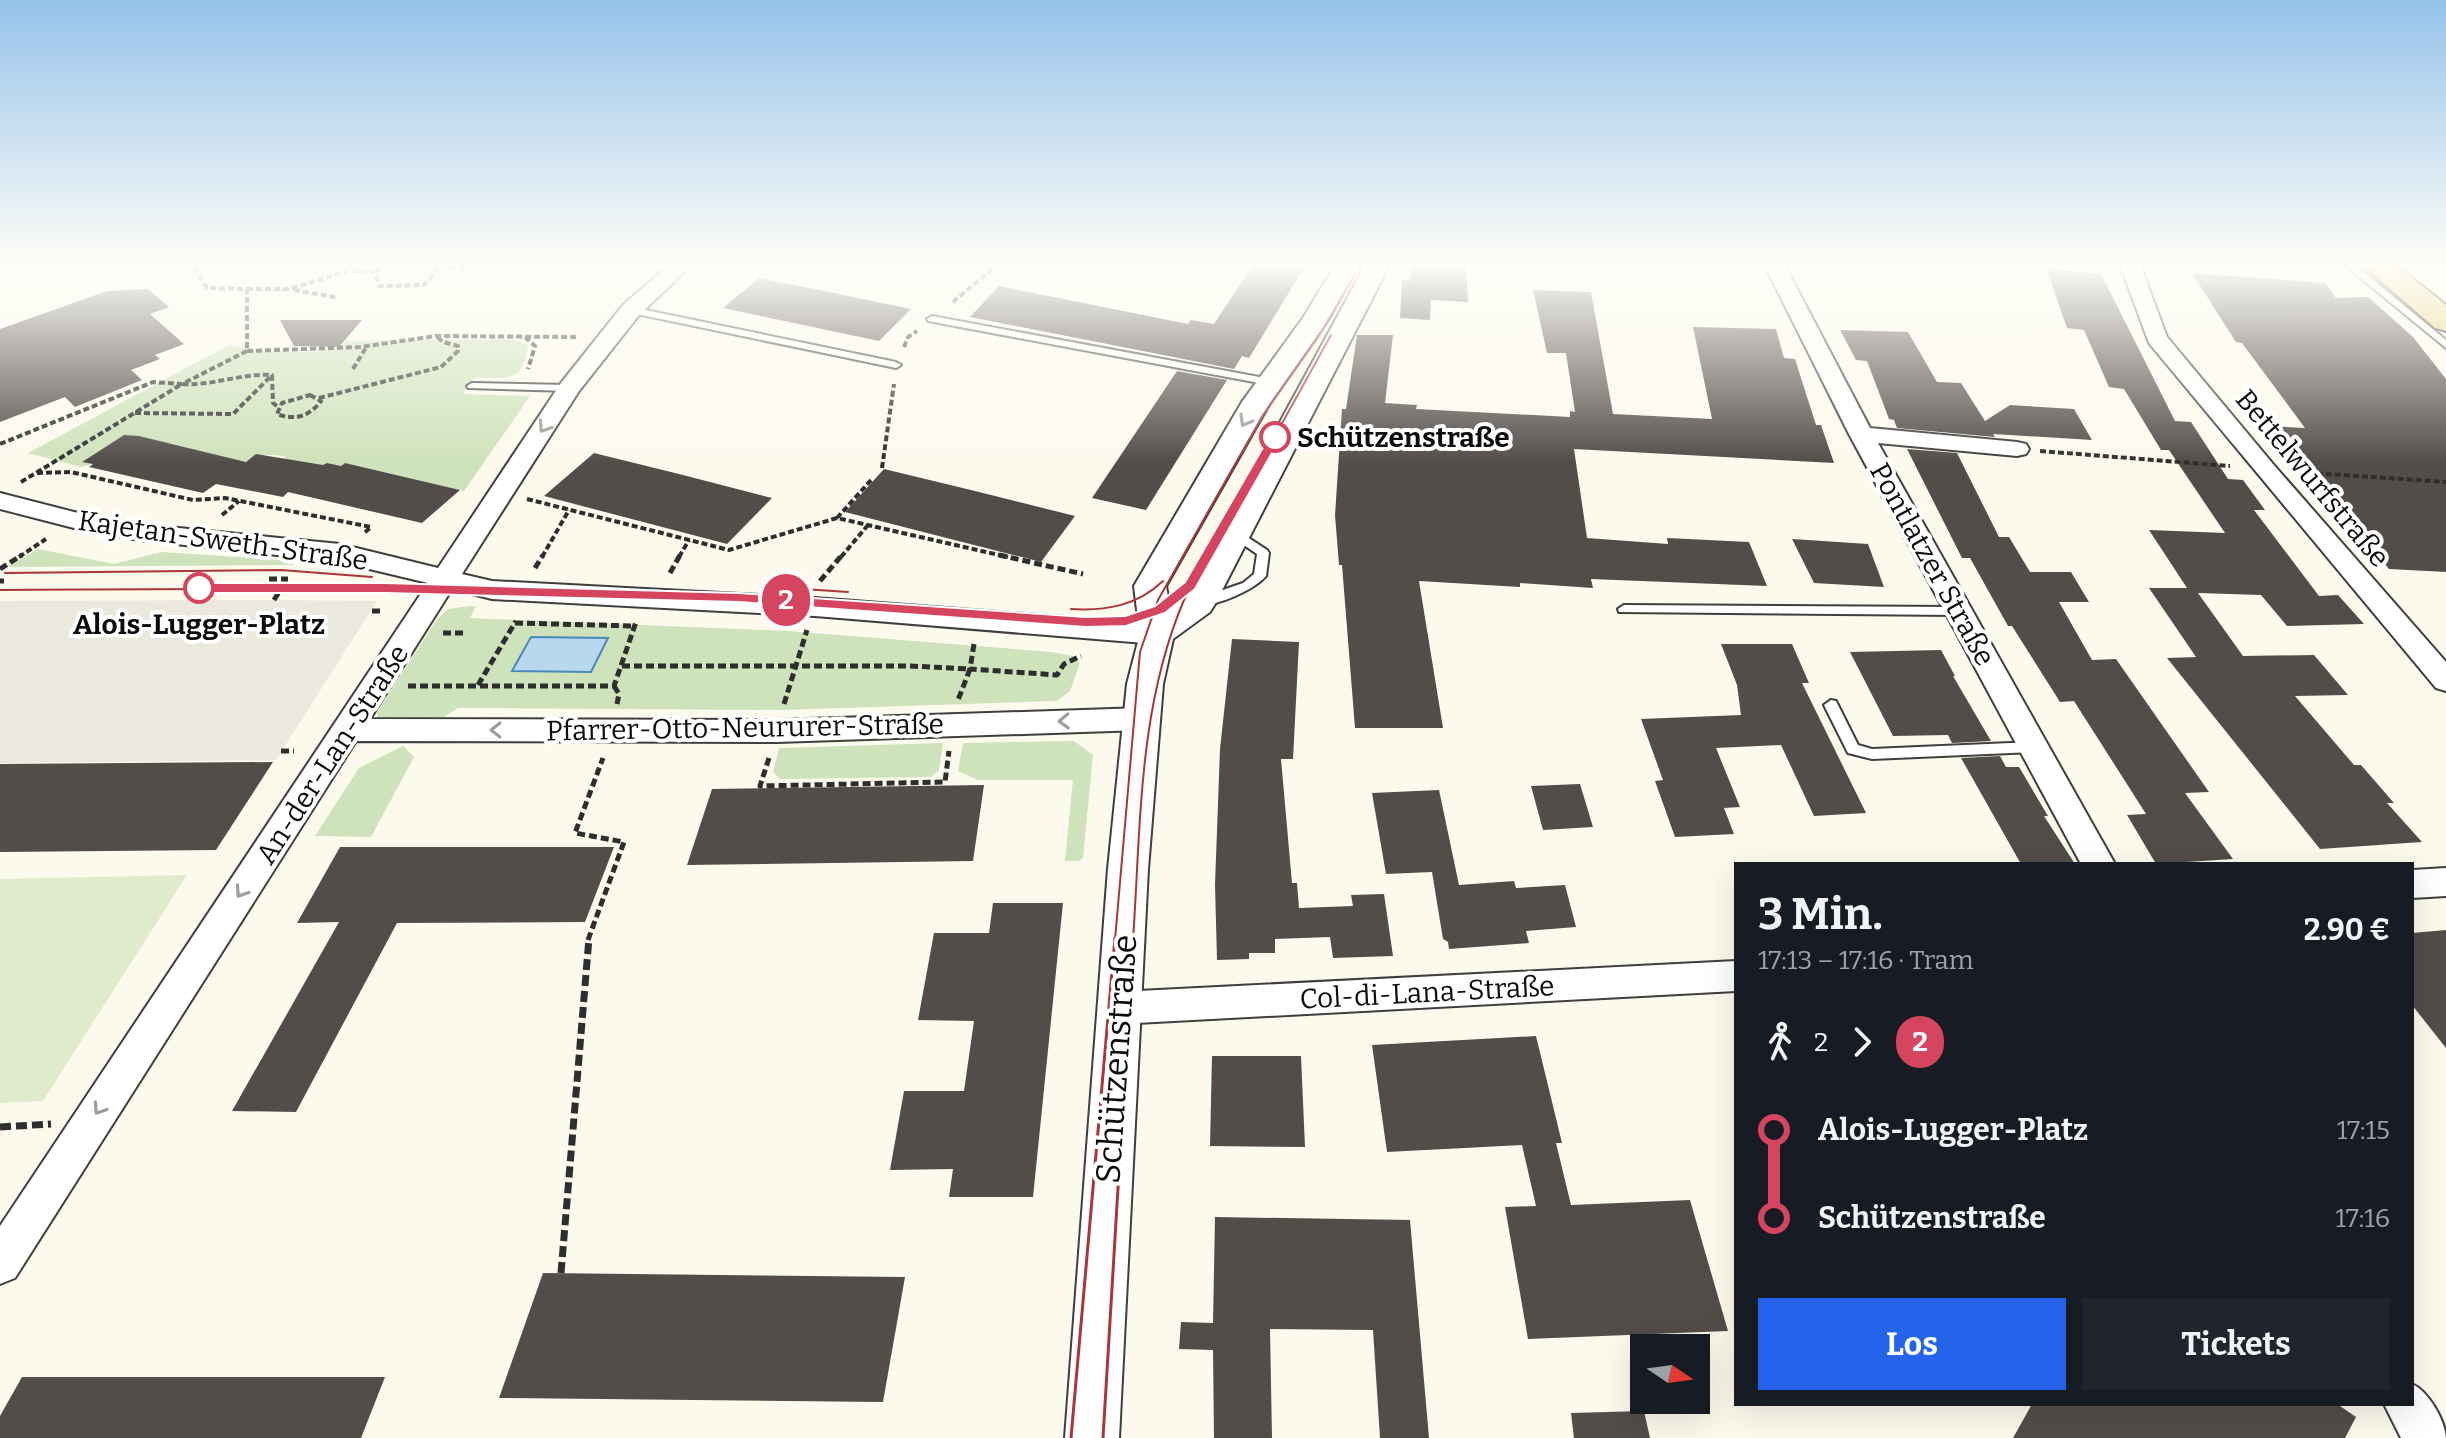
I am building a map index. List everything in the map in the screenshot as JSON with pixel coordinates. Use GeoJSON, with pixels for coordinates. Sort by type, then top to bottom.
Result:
{"type":"FeatureCollection","features":[{"type":"Feature","properties":{"kind":"street","name":"An-der-Lan-Straße"},"geometry":{"type":"LineString","coordinates":[[0,1263],[569,388],[616,329]]}},
{"type":"Feature","properties":{"kind":"street","name":"Schützenstraße"},"geometry":{"type":"LineString","coordinates":[[1092,1438],[1118,1008],[1145,684],[1157,634],[1150,586],[1270,382],[1308,329]]}},
{"type":"Feature","properties":{"kind":"street"},"geometry":{"type":"LineString","coordinates":[[1157,634],[1198,604],[1343,329]]}},
{"type":"Feature","properties":{"kind":"street","name":"Pontlatzer Straße"},"geometry":{"type":"LineString","coordinates":[[1807,329],[1861,434],[2097,862]]}},
{"type":"Feature","properties":{"kind":"street","name":"Bettelwurfstraße"},"geometry":{"type":"LineString","coordinates":[[2154,329],[2157,338],[2264,469],[2446,681]]}},
{"type":"Feature","properties":{"kind":"street"},"geometry":{"type":"LineString","coordinates":[[1861,434],[2017,449]]}},
{"type":"Feature","properties":{"kind":"street","name":"Kajetan-Sweth-Straße"},"geometry":{"type":"LineString","coordinates":[[7,494],[74,520],[139,532],[340,553],[492,590],[815,607],[1157,634]]}},
{"type":"Feature","properties":{"kind":"street","name":"Pfarrer-Otto-Neururer-Straße"},"geometry":{"type":"LineString","coordinates":[[349,730],[777,731],[1142,719]]}},
{"type":"Feature","properties":{"kind":"street"},"geometry":{"type":"LineString","coordinates":[[2414,884],[2446,882]]}},
{"type":"Feature","properties":{"kind":"street","name":"Col-di-Lana-Straße"},"geometry":{"type":"LineString","coordinates":[[1118,1008],[1734,976]]}},
{"type":"Feature","properties":{"kind":"street"},"geometry":{"type":"LineString","coordinates":[[2407,1406],[2426,1438]]}},
{"type":"Feature","properties":{"kind":"lane"},"geometry":{"type":"LineString","coordinates":[[723,329],[896,365]]}},
{"type":"Feature","properties":{"kind":"lane"},"geometry":{"type":"LineString","coordinates":[[986,329],[1270,382]]}},
{"type":"Feature","properties":{"kind":"lane"},"geometry":{"type":"LineString","coordinates":[[2427,329],[2446,345]]}},
{"type":"Feature","properties":{"kind":"lane"},"geometry":{"type":"LineString","coordinates":[[472,386],[569,388]]}},
{"type":"Feature","properties":{"kind":"lane"},"geometry":{"type":"LineString","coordinates":[[1198,604],[1247,586],[1260,576],[1263,553],[1235,533]]}},
{"type":"Feature","properties":{"kind":"lane"},"geometry":{"type":"LineString","coordinates":[[1624,609],[1958,611]]}},
{"type":"Feature","properties":{"kind":"lane"},"geometry":{"type":"LineString","coordinates":[[1831,705],[1853,749],[1872,754],[2034,747]]}},
{"type":"Feature","properties":{"kind":"path"},"geometry":{"type":"LineString","coordinates":[[247,329],[247,351]]}},
{"type":"Feature","properties":{"kind":"path"},"geometry":{"type":"LineString","coordinates":[[882,468],[896,365],[908,337],[919,329]]}},
{"type":"Feature","properties":{"kind":"path"},"geometry":{"type":"LineString","coordinates":[[278,407],[295,397],[310,395],[319,398],[441,367],[458,351],[458,346],[443,342],[436,336]]}},
{"type":"Feature","properties":{"kind":"path"},"geometry":{"type":"LineString","coordinates":[[7,494],[182,384],[247,351],[368,345],[436,336],[578,337]]}},
{"type":"Feature","properties":{"kind":"path"},"geometry":{"type":"LineString","coordinates":[[517,386],[527,373],[535,346],[524,336]]}},
{"type":"Feature","properties":{"kind":"path"},"geometry":{"type":"LineString","coordinates":[[353,369],[368,345]]}},
{"type":"Feature","properties":{"kind":"path"},"geometry":{"type":"LineString","coordinates":[[0,444],[153,382],[203,387],[261,373],[272,375]]}},
{"type":"Feature","properties":{"kind":"path"},"geometry":{"type":"LineString","coordinates":[[272,375],[273,403],[278,407]]}},
{"type":"Feature","properties":{"kind":"path"},"geometry":{"type":"LineString","coordinates":[[134,413],[233,414],[272,375]]}},
{"type":"Feature","properties":{"kind":"path"},"geometry":{"type":"LineString","coordinates":[[278,407],[277,414],[280,416],[298,417],[317,408],[319,398]]}},
{"type":"Feature","properties":{"kind":"path"},"geometry":{"type":"LineString","coordinates":[[37,473],[71,472],[193,500],[225,498],[371,527],[340,553]]}},
{"type":"Feature","properties":{"kind":"path"},"geometry":{"type":"LineString","coordinates":[[837,518],[872,479]]}},
{"type":"Feature","properties":{"kind":"path"},"geometry":{"type":"LineString","coordinates":[[522,498],[729,550],[837,518],[1083,574]]}},
{"type":"Feature","properties":{"kind":"path"},"geometry":{"type":"LineString","coordinates":[[218,519],[240,501]]}},
{"type":"Feature","properties":{"kind":"path"},"geometry":{"type":"LineString","coordinates":[[534,570],[569,510]]}},
{"type":"Feature","properties":{"kind":"path"},"geometry":{"type":"LineString","coordinates":[[0,569],[74,520]]}},
{"type":"Feature","properties":{"kind":"path"},"geometry":{"type":"LineString","coordinates":[[820,581],[868,525]]}},
{"type":"Feature","properties":{"kind":"path"},"geometry":{"type":"LineString","coordinates":[[670,573],[689,540]]}},
{"type":"Feature","properties":{"kind":"path"},"geometry":{"type":"LineString","coordinates":[[269,579],[288,579]]}},
{"type":"Feature","properties":{"kind":"path"},"geometry":{"type":"LineString","coordinates":[[274,600],[279,592]]}},
{"type":"Feature","properties":{"kind":"path"},"geometry":{"type":"LineString","coordinates":[[372,611],[384,611]]}},
{"type":"Feature","properties":{"kind":"path"},"geometry":{"type":"LineString","coordinates":[[478,686],[517,620],[636,624],[614,686]]}},
{"type":"Feature","properties":{"kind":"path"},"geometry":{"type":"LineString","coordinates":[[783,710],[808,629]]}},
{"type":"Feature","properties":{"kind":"path"},"geometry":{"type":"LineString","coordinates":[[957,705],[970,669],[974,641]]}},
{"type":"Feature","properties":{"kind":"path"},"geometry":{"type":"LineString","coordinates":[[622,666],[910,666],[1057,675],[1064,664],[1082,656]]}},
{"type":"Feature","properties":{"kind":"path"},"geometry":{"type":"LineString","coordinates":[[395,685],[614,686]]}},
{"type":"Feature","properties":{"kind":"path"},"geometry":{"type":"LineString","coordinates":[[614,686],[619,694],[615,710]]}},
{"type":"Feature","properties":{"kind":"path"},"geometry":{"type":"LineString","coordinates":[[883,783],[945,782],[950,739]]}},
{"type":"Feature","properties":{"kind":"path"},"geometry":{"type":"LineString","coordinates":[[561,1273],[589,933],[624,842],[575,833],[607,745]]}},
{"type":"Feature","properties":{"kind":"path"},"geometry":{"type":"LineString","coordinates":[[773,745],[760,786],[914,780],[913,783]]}},
{"type":"Feature","properties":{"kind":"path"},"geometry":{"type":"LineString","coordinates":[[281,751],[294,751]]}},
{"type":"Feature","properties":{"kind":"green space"},"geometry":{"type":"Polygon","coordinates":[[[511,339],[528,345],[518,372],[504,378],[474,378],[463,394],[530,396],[464,491],[345,463],[341,466],[327,463],[322,466],[282,461],[286,457],[269,455],[245,462],[131,436],[115,441],[84,461],[91,464],[82,467],[28,453],[229,345],[309,352],[338,347],[346,341],[511,339]]]}},
{"type":"Feature","properties":{"kind":"green space"},"geometry":{"type":"Polygon","coordinates":[[[38,549],[114,564],[162,552],[295,561],[293,565],[8,567],[38,549]]]}},
{"type":"Feature","properties":{"kind":"green space"},"geometry":{"type":"Polygon","coordinates":[[[476,606],[470,618],[788,631],[1051,652],[1074,656],[1080,663],[1070,691],[1057,701],[783,710],[458,708],[445,716],[447,723],[378,719],[377,713],[435,622],[448,609],[476,606]]]}},
{"type":"Feature","properties":{"kind":"green space"},"geometry":{"type":"Polygon","coordinates":[[[1074,741],[1093,755],[1083,858],[1065,861],[1073,780],[978,780],[958,771],[963,743],[1074,741]]]}},
{"type":"Feature","properties":{"kind":"green space"},"geometry":{"type":"Polygon","coordinates":[[[943,743],[939,770],[931,777],[780,779],[773,772],[779,748],[943,743]]]}},
{"type":"Feature","properties":{"kind":"green space"},"geometry":{"type":"Polygon","coordinates":[[[403,746],[414,757],[371,837],[315,836],[359,768],[403,746]]]}},
{"type":"Feature","properties":{"kind":"green space"},"geometry":{"type":"Polygon","coordinates":[[[187,875],[43,1101],[0,1103],[0,879],[187,875]]]}},
{"type":"Feature","properties":{"kind":"shaded area"},"geometry":{"type":"Polygon","coordinates":[[[0,601],[377,601],[276,760],[0,763],[0,601]]]}},
{"type":"Feature","properties":{"kind":"water"},"geometry":{"type":"Polygon","coordinates":[[[531,637],[608,638],[591,672],[512,671],[531,637]]]}},
{"type":"Feature","properties":{"kind":"building"},"geometry":{"type":"Polygon","coordinates":[[[0,329],[167,329],[184,344],[155,355],[160,359],[131,370],[142,380],[75,407],[65,397],[0,422],[0,329]]]}},
{"type":"Feature","properties":{"kind":"building"},"geometry":{"type":"Polygon","coordinates":[[[285,329],[354,329],[339,347],[294,346],[285,329]]]}},
{"type":"Feature","properties":{"kind":"building"},"geometry":{"type":"Polygon","coordinates":[[[823,329],[891,329],[879,341],[823,329]]]}},
{"type":"Feature","properties":{"kind":"building"},"geometry":{"type":"Polygon","coordinates":[[[1031,329],[1267,329],[1249,358],[1242,356],[1234,369],[1031,329]]]}},
{"type":"Feature","properties":{"kind":"building"},"geometry":{"type":"Polygon","coordinates":[[[1542,329],[1598,329],[1613,414],[1712,419],[1693,329],[1776,329],[1784,358],[1795,359],[1816,425],[1821,425],[1834,463],[1574,449],[1587,538],[1668,544],[1667,538],[1749,542],[1767,586],[1591,579],[1593,588],[1520,583],[1520,587],[1419,581],[1443,728],[1355,728],[1335,515],[1342,409],[1346,409],[1357,335],[1393,335],[1385,403],[1417,405],[1416,409],[1570,417],[1570,411],[1575,412],[1566,353],[1547,353],[1542,329]]]}},
{"type":"Feature","properties":{"kind":"building"},"geometry":{"type":"Polygon","coordinates":[[[2076,329],[2129,329],[2175,421],[2191,422],[2228,479],[2243,480],[2265,510],[2254,510],[2319,596],[2338,595],[2364,624],[2287,626],[2261,595],[2198,593],[2243,656],[2314,655],[2348,695],[2295,696],[2354,765],[2361,765],[2394,803],[2387,803],[2422,842],[2320,849],[2167,658],[2196,657],[2149,588],[2187,588],[2149,530],[2225,533],[2169,450],[2161,450],[2124,389],[2109,387],[2084,330],[2076,329]]]}},
{"type":"Feature","properties":{"kind":"building"},"geometry":{"type":"Polygon","coordinates":[[[2228,329],[2404,329],[2413,337],[2446,379],[2446,572],[2389,569],[2344,513],[2336,512],[2269,426],[2305,428],[2242,343],[2236,342],[2228,329]]]}},
{"type":"Feature","properties":{"kind":"building"},"geometry":{"type":"Polygon","coordinates":[[[1840,330],[1908,332],[1937,382],[1961,383],[1985,421],[2010,405],[2074,409],[2092,440],[1993,434],[1995,437],[1897,428],[1894,420],[1889,419],[1867,361],[1856,360],[1840,330]]]}},
{"type":"Feature","properties":{"kind":"building"},"geometry":{"type":"Polygon","coordinates":[[[1177,371],[1227,380],[1146,510],[1092,498],[1177,371]]]}},
{"type":"Feature","properties":{"kind":"building"},"geometry":{"type":"Polygon","coordinates":[[[124,435],[246,462],[256,454],[323,465],[341,466],[345,463],[460,490],[422,523],[288,492],[283,497],[216,484],[203,493],[89,467],[93,464],[82,462],[124,435]]]}},
{"type":"Feature","properties":{"kind":"building"},"geometry":{"type":"Polygon","coordinates":[[[1907,449],[1957,453],[1999,537],[2009,537],[2030,572],[2071,572],[2089,602],[2059,602],[2092,660],[2116,659],[2209,792],[2185,793],[2233,859],[2155,862],[2127,815],[2146,814],[2074,701],[2060,702],[2012,626],[2008,626],[1970,558],[1962,558],[1907,449]]]}},
{"type":"Feature","properties":{"kind":"building"},"geometry":{"type":"Polygon","coordinates":[[[594,453],[772,498],[727,544],[544,496],[594,453]]]}},
{"type":"Feature","properties":{"kind":"building"},"geometry":{"type":"Polygon","coordinates":[[[884,469],[1075,516],[1041,562],[845,512],[884,469]]]}},
{"type":"Feature","properties":{"kind":"building"},"geometry":{"type":"Polygon","coordinates":[[[1792,539],[1868,544],[1884,587],[1814,583],[1792,539]]]}},
{"type":"Feature","properties":{"kind":"building"},"geometry":{"type":"Polygon","coordinates":[[[1232,639],[1299,642],[1293,759],[1281,759],[1292,883],[1297,883],[1299,908],[1353,906],[1351,895],[1384,894],[1393,956],[1333,958],[1330,937],[1275,939],[1275,953],[1249,953],[1249,959],[1217,960],[1215,885],[1220,749],[1232,639]]]}},
{"type":"Feature","properties":{"kind":"building"},"geometry":{"type":"Polygon","coordinates":[[[1721,644],[1792,644],[1809,683],[1802,683],[1866,813],[1814,816],[1781,745],[1716,748],[1740,807],[1724,808],[1734,834],[1675,837],[1655,781],[1663,780],[1641,719],[1741,715],[1737,685],[1721,644]]]}},
{"type":"Feature","properties":{"kind":"building"},"geometry":{"type":"Polygon","coordinates":[[[1941,650],[1991,741],[1952,743],[1948,735],[1893,736],[1850,652],[1941,650]]]}},
{"type":"Feature","properties":{"kind":"building"},"geometry":{"type":"Polygon","coordinates":[[[2000,756],[2006,767],[2019,767],[2048,816],[2044,816],[2074,862],[2020,862],[1961,758],[2000,756]]]}},
{"type":"Feature","properties":{"kind":"building"},"geometry":{"type":"Polygon","coordinates":[[[273,762],[216,850],[0,852],[0,764],[273,762]]]}},
{"type":"Feature","properties":{"kind":"building"},"geometry":{"type":"Polygon","coordinates":[[[1580,784],[1593,827],[1543,830],[1531,786],[1580,784]]]}},
{"type":"Feature","properties":{"kind":"building"},"geometry":{"type":"Polygon","coordinates":[[[984,785],[973,861],[687,865],[712,789],[984,785]]]}},
{"type":"Feature","properties":{"kind":"building"},"geometry":{"type":"Polygon","coordinates":[[[1439,790],[1459,885],[1514,881],[1516,888],[1565,885],[1576,927],[1526,931],[1529,943],[1449,949],[1448,942],[1443,939],[1432,872],[1386,874],[1372,793],[1439,790]]]}},
{"type":"Feature","properties":{"kind":"building"},"geometry":{"type":"Polygon","coordinates":[[[340,847],[614,847],[585,922],[397,923],[296,1112],[232,1111],[339,922],[297,923],[340,847]]]}},
{"type":"Feature","properties":{"kind":"building"},"geometry":{"type":"Polygon","coordinates":[[[993,903],[1063,903],[1033,1197],[949,1197],[953,1169],[890,1170],[904,1091],[964,1091],[974,1021],[918,1020],[934,933],[989,933],[993,903]]]}},
{"type":"Feature","properties":{"kind":"building"},"geometry":{"type":"Polygon","coordinates":[[[2446,930],[2446,1048],[2414,1008],[2414,933],[2446,930]]]}},
{"type":"Feature","properties":{"kind":"building"},"geometry":{"type":"Polygon","coordinates":[[[1536,1036],[1562,1143],[1556,1143],[1571,1205],[1690,1200],[1728,1331],[1528,1339],[1505,1207],[1536,1206],[1522,1145],[1387,1152],[1372,1045],[1536,1036]]]}},
{"type":"Feature","properties":{"kind":"building"},"geometry":{"type":"Polygon","coordinates":[[[1212,1056],[1301,1056],[1305,1147],[1210,1146],[1212,1056]]]}},
{"type":"Feature","properties":{"kind":"building"},"geometry":{"type":"Polygon","coordinates":[[[1215,1217],[1410,1220],[1429,1438],[1380,1438],[1373,1330],[1270,1329],[1272,1438],[1214,1438],[1213,1350],[1179,1349],[1181,1322],[1213,1323],[1215,1217]]]}},
{"type":"Feature","properties":{"kind":"building"},"geometry":{"type":"Polygon","coordinates":[[[543,1273],[905,1277],[883,1402],[499,1398],[543,1273]]]}},
{"type":"Feature","properties":{"kind":"building"},"geometry":{"type":"Polygon","coordinates":[[[22,1377],[385,1377],[361,1438],[0,1438],[0,1416],[22,1377]]]}},
{"type":"Feature","properties":{"kind":"building"},"geometry":{"type":"Polygon","coordinates":[[[2031,1406],[2340,1406],[2356,1417],[2345,1438],[2013,1438],[2031,1406]]]}},
{"type":"Feature","properties":{"kind":"building"},"geometry":{"type":"Polygon","coordinates":[[[1630,1411],[1630,1414],[1645,1414],[1650,1438],[1574,1438],[1571,1413],[1630,1411]]]}},
{"type":"Feature","properties":{"kind":"tram line"},"geometry":{"type":"LineString","coordinates":[[1154,612],[1263,415],[1323,329]]}},
{"type":"Feature","properties":{"kind":"tram line"},"geometry":{"type":"LineString","coordinates":[[1133,940],[1144,767],[1158,682],[1169,641],[1184,600],[1331,335]]}},
{"type":"Feature","properties":{"kind":"tram line","name":"2"},"geometry":{"type":"LineString","coordinates":[[199,588],[385,588],[775,599],[1086,622],[1126,621],[1160,610],[1190,585],[1275,437]]}},
{"type":"Feature","properties":{"kind":"tram line"},"geometry":{"type":"LineString","coordinates":[[5,573],[281,570],[372,577]]}},
{"type":"Feature","properties":{"kind":"tram line"},"geometry":{"type":"LineString","coordinates":[[1071,609],[1120,605],[1143,596],[1163,581]]}},
{"type":"Feature","properties":{"kind":"tram line"},"geometry":{"type":"LineString","coordinates":[[788,588],[848,592]]}},
{"type":"Feature","properties":{"kind":"tram line"},"geometry":{"type":"LineString","coordinates":[[0,590],[554,592],[785,600],[1107,623],[1135,620],[1154,612]]}},
{"type":"Feature","properties":{"kind":"tram line"},"geometry":{"type":"LineString","coordinates":[[1115,940],[1140,652],[1154,612]]}},
{"type":"Feature","properties":{"kind":"tram line"},"geometry":{"type":"LineString","coordinates":[[1071,1438],[1115,938]]}},
{"type":"Feature","properties":{"kind":"tram line"},"geometry":{"type":"LineString","coordinates":[[1103,1438],[1133,938]]}},
{"type":"Feature","properties":{"kind":"place","name":"Schützenstraße"},"geometry":{"type":"Point","coordinates":[1275,437]}},
{"type":"Feature","properties":{"kind":"place","name":"Alois-Lugger-Platz"},"geometry":{"type":"Point","coordinates":[199,588]}}]}
